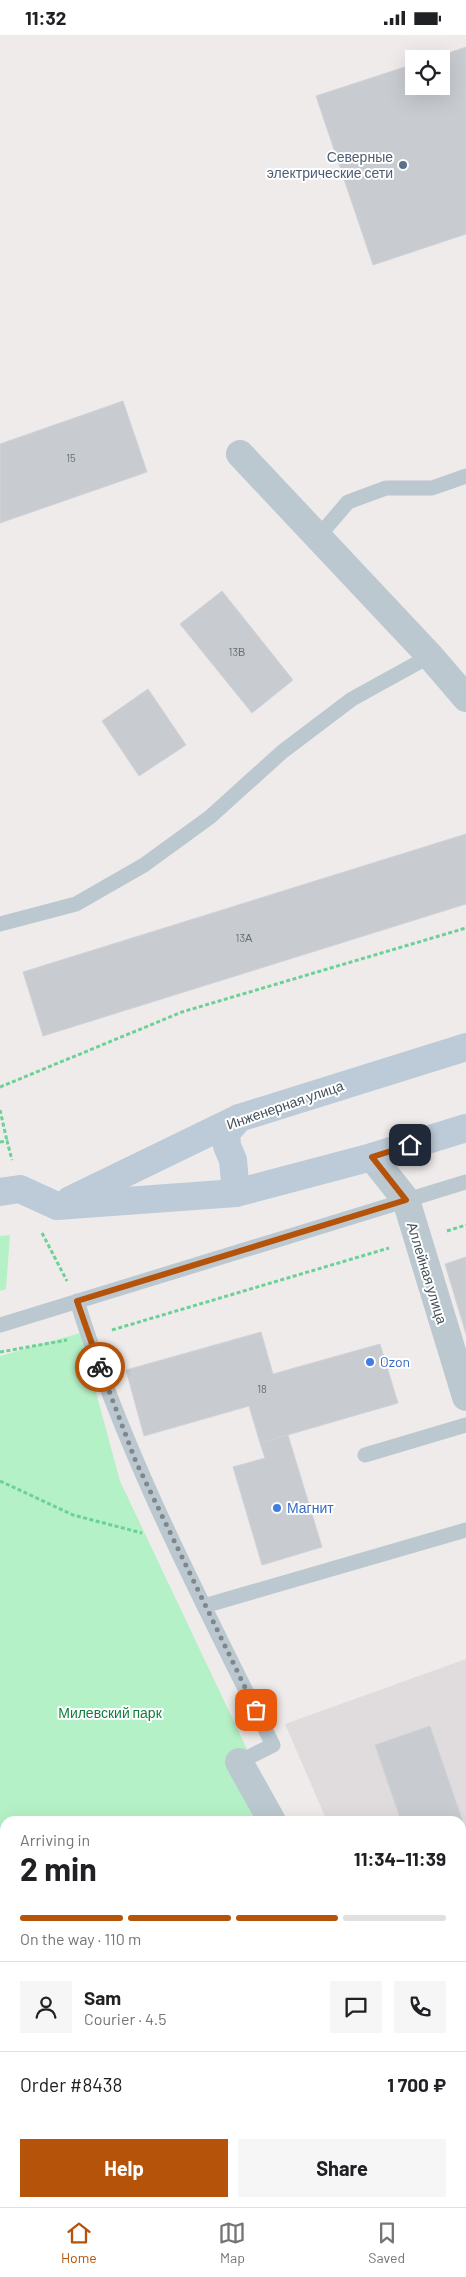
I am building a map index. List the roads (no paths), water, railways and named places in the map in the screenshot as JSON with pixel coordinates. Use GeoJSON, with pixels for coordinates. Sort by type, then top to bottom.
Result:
{"type":"FeatureCollection","features":[{"type":"Feature","properties":{"kind":"main road","name":"Инженерная улица"},"geometry":{"type":"LineString","coordinates":[[57,1207],[239,1118],[466,1047]]}},
{"type":"Feature","properties":{"kind":"main road"},"geometry":{"type":"LineString","coordinates":[[236,1193],[233,1160],[227,1146],[226,1133],[239,1118]]}},
{"type":"Feature","properties":{"kind":"main road"},"geometry":{"type":"LineString","coordinates":[[0,1192],[20,1189],[57,1207],[236,1193],[372,1157],[466,1128]]}},
{"type":"Feature","properties":{"kind":"street"},"geometry":{"type":"LineString","coordinates":[[240,454],[430,656],[466,699]]}},
{"type":"Feature","properties":{"kind":"street","name":"Аллейная улица"},"geometry":{"type":"LineString","coordinates":[[372,1157],[406,1200],[416,1240],[466,1397]]}},
{"type":"Feature","properties":{"kind":"street"},"geometry":{"type":"LineString","coordinates":[[239,1762],[269,1816]]}},
{"type":"Feature","properties":{"kind":"lane"},"geometry":{"type":"LineString","coordinates":[[318,537],[348,503],[386,488],[432,488],[466,476]]}},
{"type":"Feature","properties":{"kind":"lane"},"geometry":{"type":"LineString","coordinates":[[0,924],[76,904],[144,865],[210,817],[282,752],[352,699],[430,656]]}},
{"type":"Feature","properties":{"kind":"lane"},"geometry":{"type":"LineString","coordinates":[[0,1325],[466,1182]]}},
{"type":"Feature","properties":{"kind":"lane"},"geometry":{"type":"LineString","coordinates":[[77,1301],[88,1337],[136,1462],[204,1606],[273,1745],[239,1762]]}},
{"type":"Feature","properties":{"kind":"lane"},"geometry":{"type":"LineString","coordinates":[[365,1455],[466,1425]]}},
{"type":"Feature","properties":{"kind":"lane"},"geometry":{"type":"LineString","coordinates":[[204,1606],[466,1530]]}},
{"type":"Feature","properties":{"kind":"place","name":"Северные электрические сети"},"geometry":{"type":"Point","coordinates":[403,165]}},
{"type":"Feature","properties":{"kind":"place","name":"Ozon"},"geometry":{"type":"Point","coordinates":[370,1362]}},
{"type":"Feature","properties":{"kind":"place","name":"Магнит"},"geometry":{"type":"Point","coordinates":[277,1508]}},
{"type":"Feature","properties":{"kind":"park label","name":"Милевский парк"},"geometry":{"type":"Point","coordinates":[110,1713]}}]}
